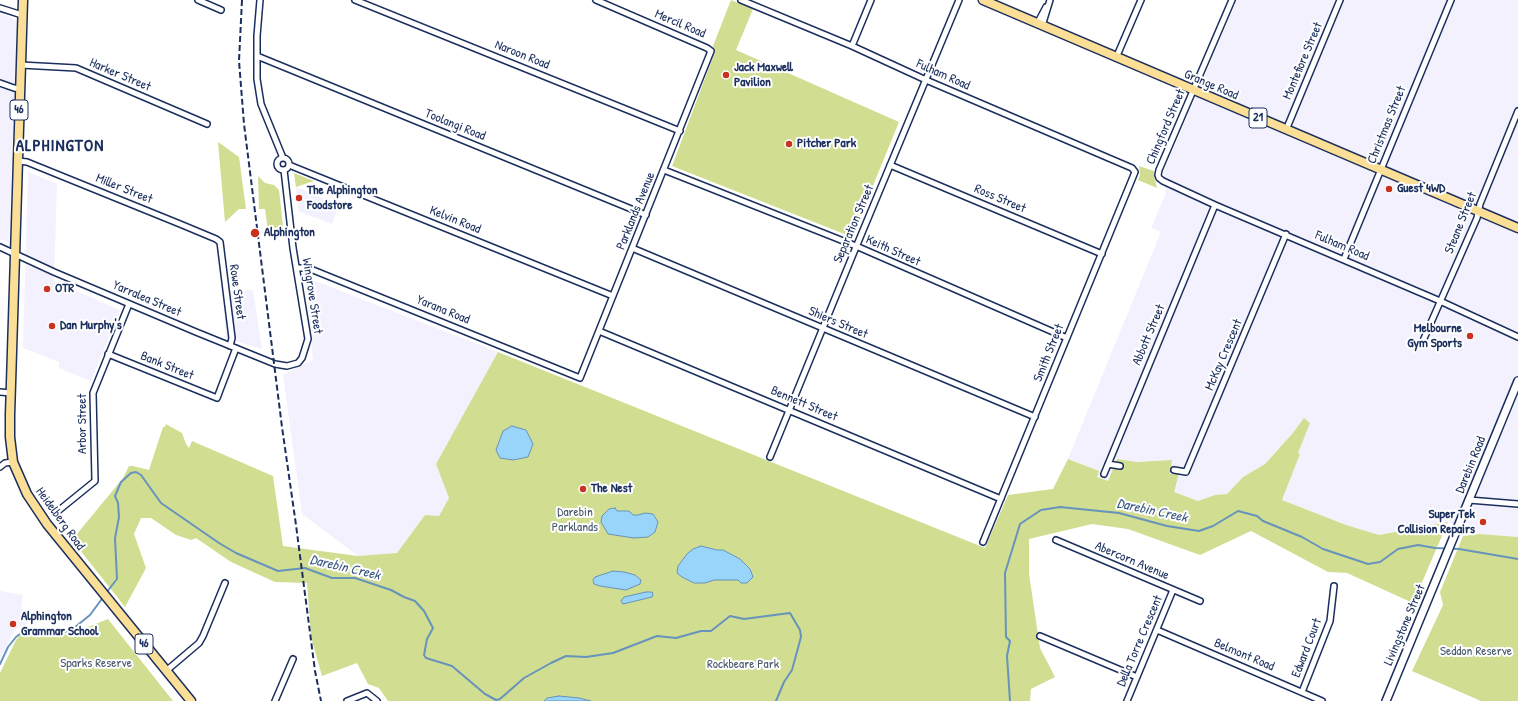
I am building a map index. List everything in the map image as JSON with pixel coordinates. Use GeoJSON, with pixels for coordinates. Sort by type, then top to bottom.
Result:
{"type":"FeatureCollection","features":[{"type":"Feature","properties":{"kind":"main road","name":"Heidelberg Road"},"geometry":{"type":"LineString","coordinates":[[23,0],[10,437],[13,462],[27,494],[47,524],[121,617],[191,701]]}},
{"type":"Feature","properties":{"kind":"main road","name":"Grange Road"},"geometry":{"type":"LineString","coordinates":[[983,0],[1116,58],[1518,228]]}},
{"type":"Feature","properties":{"kind":"main road","name":"Darebin Road"},"geometry":{"type":"LineString","coordinates":[[1446,558],[1518,381]]}},
{"type":"Feature","properties":{"kind":"main road","name":"Livingstone Street"},"geometry":{"type":"LineString","coordinates":[[1386,701],[1446,558]]}},
{"type":"Feature","properties":{"kind":"street"},"geometry":{"type":"LineString","coordinates":[[198,0],[221,10]]}},
{"type":"Feature","properties":{"kind":"street"},"geometry":{"type":"LineString","coordinates":[[260,0],[257,36],[257,79],[261,104],[283,158],[288,160],[288,169],[280,170],[277,165],[279,160],[283,158]]}},
{"type":"Feature","properties":{"kind":"street","name":"Naroon Road"},"geometry":{"type":"LineString","coordinates":[[355,0],[680,131]]}},
{"type":"Feature","properties":{"kind":"street","name":"Mercil Road"},"geometry":{"type":"LineString","coordinates":[[596,0],[711,51]]}},
{"type":"Feature","properties":{"kind":"street","name":"Fulham Road"},"geometry":{"type":"LineString","coordinates":[[740,0],[852,46],[926,80],[1132,168],[1135,172]]}},
{"type":"Feature","properties":{"kind":"street"},"geometry":{"type":"LineString","coordinates":[[852,46],[872,0]]}},
{"type":"Feature","properties":{"kind":"street","name":"Separation Street"},"geometry":{"type":"LineString","coordinates":[[770,457],[822,328],[959,0]]}},
{"type":"Feature","properties":{"kind":"street"},"geometry":{"type":"LineString","coordinates":[[1116,58],[1141,0]]}},
{"type":"Feature","properties":{"kind":"street","name":"Chingford Street"},"geometry":{"type":"LineString","coordinates":[[1158,175],[1232,0]]}},
{"type":"Feature","properties":{"kind":"street","name":"Montefiore Street"},"geometry":{"type":"LineString","coordinates":[[1286,130],[1340,0]]}},
{"type":"Feature","properties":{"kind":"street","name":"Christmas Street"},"geometry":{"type":"LineString","coordinates":[[1344,259],[1451,0]]}},
{"type":"Feature","properties":{"kind":"street"},"geometry":{"type":"LineString","coordinates":[[1040,25],[1050,1]]}},
{"type":"Feature","properties":{"kind":"street"},"geometry":{"type":"LineString","coordinates":[[0,8],[13,14],[22,15]]}},
{"type":"Feature","properties":{"kind":"street","name":"Parklands Avenue"},"geometry":{"type":"LineString","coordinates":[[580,378],[711,51]]}},
{"type":"Feature","properties":{"kind":"street","name":"Toolangi Road"},"geometry":{"type":"LineString","coordinates":[[257,56],[646,214]]}},
{"type":"Feature","properties":{"kind":"street","name":"Harker Street"},"geometry":{"type":"LineString","coordinates":[[21,65],[76,68],[207,124]]}},
{"type":"Feature","properties":{"kind":"street"},"geometry":{"type":"LineString","coordinates":[[0,83],[20,89]]}},
{"type":"Feature","properties":{"kind":"street","name":"Steane Street"},"geometry":{"type":"LineString","coordinates":[[1422,343],[1477,218],[1478,212],[1518,111]]}},
{"type":"Feature","properties":{"kind":"street","name":"Miller Street"},"geometry":{"type":"LineString","coordinates":[[18,160],[27,162],[180,224],[220,242]]}},
{"type":"Feature","properties":{"kind":"street","name":"Kelvin Road"},"geometry":{"type":"LineString","coordinates":[[289,165],[613,296]]}},
{"type":"Feature","properties":{"kind":"street","name":"Ross Street"},"geometry":{"type":"LineString","coordinates":[[890,165],[1102,254]]}},
{"type":"Feature","properties":{"kind":"street","name":"Wingrove Street"},"geometry":{"type":"LineString","coordinates":[[284,170],[293,248],[308,340],[302,358],[298,363],[287,366]]}},
{"type":"Feature","properties":{"kind":"street","name":"Keith Street"},"geometry":{"type":"LineString","coordinates":[[664,170],[856,246],[1067,338]]}},
{"type":"Feature","properties":{"kind":"street","name":"Smith Street"},"geometry":{"type":"LineString","coordinates":[[983,542],[1135,172]]}},
{"type":"Feature","properties":{"kind":"street","name":"Fulham Road"},"geometry":{"type":"LineString","coordinates":[[1158,175],[1163,181],[1215,205],[1344,259],[1518,337]]}},
{"type":"Feature","properties":{"kind":"street","name":"Abbott Street"},"geometry":{"type":"LineString","coordinates":[[1104,474],[1215,205]]}},
{"type":"Feature","properties":{"kind":"street","name":"McKay Crescent"},"geometry":{"type":"LineString","coordinates":[[1174,470],[1186,472],[1286,234]]}},
{"type":"Feature","properties":{"kind":"street","name":"Rowe Street"},"geometry":{"type":"LineString","coordinates":[[220,242],[232,338],[230,346]]}},
{"type":"Feature","properties":{"kind":"street","name":"Yarralea Street"},"geometry":{"type":"LineString","coordinates":[[0,247],[54,272],[230,346],[275,364],[287,366]]}},
{"type":"Feature","properties":{"kind":"street","name":"Shiers Street"},"geometry":{"type":"LineString","coordinates":[[632,248],[1035,417]]}},
{"type":"Feature","properties":{"kind":"street","name":"Yarana Road"},"geometry":{"type":"LineString","coordinates":[[297,268],[308,268],[580,378]]}},
{"type":"Feature","properties":{"kind":"street","name":"Arbor Street"},"geometry":{"type":"LineString","coordinates":[[58,511],[94,481],[93,393],[129,304]]}},
{"type":"Feature","properties":{"kind":"street","name":"Bennett Street"},"geometry":{"type":"LineString","coordinates":[[599,331],[1001,499]]}},
{"type":"Feature","properties":{"kind":"street","name":"Bank Street"},"geometry":{"type":"LineString","coordinates":[[108,354],[217,398],[236,348]]}},
{"type":"Feature","properties":{"kind":"street"},"geometry":{"type":"LineString","coordinates":[[0,392],[11,394]]}},
{"type":"Feature","properties":{"kind":"street"},"geometry":{"type":"LineString","coordinates":[[0,467],[6,463],[13,462]]}},
{"type":"Feature","properties":{"kind":"street"},"geometry":{"type":"LineString","coordinates":[[1108,464],[1120,466]]}},
{"type":"Feature","properties":{"kind":"street"},"geometry":{"type":"LineString","coordinates":[[1469,500],[1518,504]]}},
{"type":"Feature","properties":{"kind":"street","name":"Abercorn Avenue"},"geometry":{"type":"LineString","coordinates":[[1056,540],[1200,601]]}},
{"type":"Feature","properties":{"kind":"street"},"geometry":{"type":"LineString","coordinates":[[166,671],[199,643],[225,583]]}},
{"type":"Feature","properties":{"kind":"street","name":"Edward Court"},"geometry":{"type":"LineString","coordinates":[[1302,692],[1330,621],[1334,586]]}},
{"type":"Feature","properties":{"kind":"street","name":"Della Torre Crescent"},"geometry":{"type":"LineString","coordinates":[[1126,701],[1174,590]]}},
{"type":"Feature","properties":{"kind":"street","name":"Belmont Road"},"geometry":{"type":"LineString","coordinates":[[1157,630],[1322,701]]}},
{"type":"Feature","properties":{"kind":"street"},"geometry":{"type":"LineString","coordinates":[[1040,636],[1137,677]]}},
{"type":"Feature","properties":{"kind":"street"},"geometry":{"type":"LineString","coordinates":[[275,701],[293,659]]}},
{"type":"Feature","properties":{"kind":"street"},"geometry":{"type":"LineString","coordinates":[[346,701],[367,693],[377,701]]}},
{"type":"Feature","properties":{"kind":"shaded area"},"geometry":{"type":"Polygon","coordinates":[[[1237,0],[1518,0],[1518,537],[1479,534],[1448,522],[1379,535],[1346,525],[1282,500],[1310,423],[1304,418],[1265,464],[1243,477],[1227,494],[1215,495],[1198,501],[1174,492],[1179,474],[1170,474],[1172,460],[1137,462],[1117,459],[1108,481],[1097,477],[1099,471],[1068,459],[1161,232],[1151,228],[1166,193],[1164,171],[1237,0]]]}},
{"type":"Feature","properties":{"kind":"shaded area"},"geometry":{"type":"Polygon","coordinates":[[[0,13],[17,20],[9,242],[0,239],[0,13]]]}},
{"type":"Feature","properties":{"kind":"shaded area"},"geometry":{"type":"Polygon","coordinates":[[[28,172],[57,184],[54,281],[120,310],[91,381],[59,368],[59,362],[23,348],[28,172]]]}},
{"type":"Feature","properties":{"kind":"shaded area"},"geometry":{"type":"Polygon","coordinates":[[[296,187],[339,205],[332,224],[298,211],[296,187]]]}},
{"type":"Feature","properties":{"kind":"shaded area"},"geometry":{"type":"Polygon","coordinates":[[[305,277],[498,352],[436,464],[449,498],[439,516],[425,515],[397,553],[358,556],[302,514],[283,375],[313,360],[305,277]]]}},
{"type":"Feature","properties":{"kind":"shaded area"},"geometry":{"type":"Polygon","coordinates":[[[253,290],[262,349],[226,338],[223,291],[253,290]]]}},
{"type":"Feature","properties":{"kind":"shaded area","name":"Alphington Grammar School"},"geometry":{"type":"Polygon","coordinates":[[[0,591],[23,595],[21,608],[30,622],[16,629],[0,659],[0,591]]]}},
{"type":"Feature","properties":{"kind":"green space","name":"Pitcher Park"},"geometry":{"type":"Polygon","coordinates":[[[731,0],[753,9],[736,50],[899,122],[852,237],[672,166],[715,52],[713,46],[731,0]]]}},
{"type":"Feature","properties":{"kind":"green space"},"geometry":{"type":"Polygon","coordinates":[[[218,142],[239,157],[246,209],[239,209],[225,222],[218,142]]]}},
{"type":"Feature","properties":{"kind":"green space"},"geometry":{"type":"Polygon","coordinates":[[[1139,166],[1154,171],[1157,188],[1138,180],[1140,175],[1139,166]]]}},
{"type":"Feature","properties":{"kind":"green space"},"geometry":{"type":"Polygon","coordinates":[[[294,173],[314,181],[296,187],[294,173]]]}},
{"type":"Feature","properties":{"kind":"green space"},"geometry":{"type":"Polygon","coordinates":[[[258,176],[265,183],[274,185],[279,190],[284,236],[269,238],[265,209],[259,209],[258,176]]]}},
{"type":"Feature","properties":{"kind":"green space"},"geometry":{"type":"Polygon","coordinates":[[[498,352],[985,548],[1008,495],[1053,489],[1068,459],[1099,471],[1097,477],[1108,481],[1117,459],[1137,462],[1172,460],[1170,474],[1179,474],[1174,492],[1198,501],[1215,495],[1227,494],[1243,477],[1265,464],[1304,418],[1310,423],[1282,500],[1346,525],[1379,535],[1448,522],[1413,603],[1347,573],[1328,572],[1251,531],[1200,555],[1128,529],[1092,524],[1029,539],[1029,574],[1040,648],[1055,677],[1031,689],[1030,701],[388,701],[379,688],[368,684],[357,663],[322,676],[311,637],[307,583],[275,582],[231,562],[196,538],[191,540],[176,535],[151,518],[141,518],[134,534],[146,568],[125,607],[72,540],[123,478],[129,466],[149,470],[163,427],[165,427],[166,424],[182,433],[189,448],[192,441],[273,476],[283,546],[358,556],[397,553],[425,515],[439,516],[449,498],[436,464],[498,352]]]}},
{"type":"Feature","properties":{"kind":"green space","name":"Seddon Reserve"},"geometry":{"type":"Polygon","coordinates":[[[1479,534],[1518,537],[1518,701],[1481,701],[1412,671],[1443,605],[1440,592],[1463,536],[1479,534]]]}},
{"type":"Feature","properties":{"kind":"green space","name":"Sparks Reserve"},"geometry":{"type":"Polygon","coordinates":[[[108,619],[173,701],[0,701],[0,673],[16,640],[24,631],[29,628],[35,628],[57,636],[73,633],[108,619]]]}},
{"type":"Feature","properties":{"kind":"water"},"geometry":{"type":"Polygon","coordinates":[[[512,426],[526,430],[533,444],[528,457],[513,460],[500,458],[496,450],[503,431],[512,426]]]}},
{"type":"Feature","properties":{"kind":"water"},"geometry":{"type":"Polygon","coordinates":[[[615,508],[617,511],[629,511],[633,515],[645,513],[653,514],[658,522],[655,532],[648,537],[634,538],[608,534],[601,522],[602,516],[609,509],[615,508]]]}},
{"type":"Feature","properties":{"kind":"water"},"geometry":{"type":"Polygon","coordinates":[[[701,546],[723,550],[740,559],[750,569],[753,577],[747,583],[741,583],[738,580],[714,580],[705,583],[694,583],[682,577],[677,573],[678,566],[687,554],[693,549],[701,546]]]}},
{"type":"Feature","properties":{"kind":"water"},"geometry":{"type":"Polygon","coordinates":[[[613,571],[635,575],[641,580],[640,584],[626,590],[594,584],[593,580],[595,577],[613,571]]]}},
{"type":"Feature","properties":{"kind":"water"},"geometry":{"type":"Polygon","coordinates":[[[646,592],[653,593],[652,597],[623,604],[621,601],[624,597],[646,592]]]}},
{"type":"Feature","properties":{"kind":"water"},"geometry":{"type":"Polygon","coordinates":[[[559,696],[591,701],[544,701],[547,698],[559,696]]]}},
{"type":"Feature","properties":{"kind":"waterway","name":"Darebin Creek"},"geometry":{"type":"LineString","coordinates":[[106,593],[117,579],[115,538],[119,517],[118,503],[115,496],[121,482],[131,473],[136,472],[141,475],[161,503],[236,553],[278,571],[305,568],[332,578],[355,578],[391,590],[415,601],[424,611],[433,628],[427,639],[424,655],[426,658],[452,666],[485,694],[496,700],[500,699],[524,678],[566,656],[586,657],[613,653],[657,636],[676,638],[701,631],[711,631],[730,616],[744,619],[790,613],[800,630],[801,637],[792,670],[784,682],[776,701]]}},
{"type":"Feature","properties":{"kind":"waterway","name":"Darebin Creek"},"geometry":{"type":"LineString","coordinates":[[1010,701],[1007,656],[1010,641],[1006,637],[1005,573],[1020,524],[1041,510],[1060,507],[1119,513],[1167,526],[1199,531],[1213,526],[1238,511],[1257,516],[1263,521],[1302,537],[1323,549],[1368,564],[1380,562],[1398,549],[1418,545],[1435,548],[1459,549],[1518,559]]}},
{"type":"Feature","properties":{"kind":"waterway","name":"Darebin Creek"},"geometry":{"type":"LineString","coordinates":[[0,664],[8,647],[16,637],[28,628],[69,632],[90,615],[104,596]]}},
{"type":"Feature","properties":{"kind":"railway"},"geometry":{"type":"LineString","coordinates":[[242,0],[239,61],[244,124],[282,427],[315,671],[321,701]]}},
{"type":"Feature","properties":{"kind":"place","name":"Jack Maxwell Pavilion"},"geometry":{"type":"Point","coordinates":[726,75]}},
{"type":"Feature","properties":{"kind":"place","name":"Pitcher Park"},"geometry":{"type":"Point","coordinates":[789,144]}},
{"type":"Feature","properties":{"kind":"place","name":"Guest 4WD"},"geometry":{"type":"Point","coordinates":[1389,189]}},
{"type":"Feature","properties":{"kind":"place","name":"The Alphington Foodstore"},"geometry":{"type":"Point","coordinates":[299,198]}},
{"type":"Feature","properties":{"kind":"place","name":"Alphington"},"geometry":{"type":"Point","coordinates":[255,233]}},
{"type":"Feature","properties":{"kind":"place","name":"OTR"},"geometry":{"type":"Point","coordinates":[47,289]}},
{"type":"Feature","properties":{"kind":"place","name":"Dan Murphy's"},"geometry":{"type":"Point","coordinates":[52,326]}},
{"type":"Feature","properties":{"kind":"place","name":"Melbourne Gym Sports"},"geometry":{"type":"Point","coordinates":[1470,336]}},
{"type":"Feature","properties":{"kind":"place","name":"The Nest"},"geometry":{"type":"Point","coordinates":[583,489]}},
{"type":"Feature","properties":{"kind":"place","name":"Super Tek Collision Repairs"},"geometry":{"type":"Point","coordinates":[1483,522]}},
{"type":"Feature","properties":{"kind":"place","name":"Alphington Grammar School"},"geometry":{"type":"Point","coordinates":[13,624]}},
{"type":"Feature","properties":{"kind":"district","name":"ALPHINGTON"},"geometry":{"type":"Point","coordinates":[60,146]}},
{"type":"Feature","properties":{"kind":"park label","name":"Darebin Parklands"},"geometry":{"type":"Point","coordinates":[575,520]}},
{"type":"Feature","properties":{"kind":"park label","name":"Rockbeare Park"},"geometry":{"type":"Point","coordinates":[743,665]}}]}
